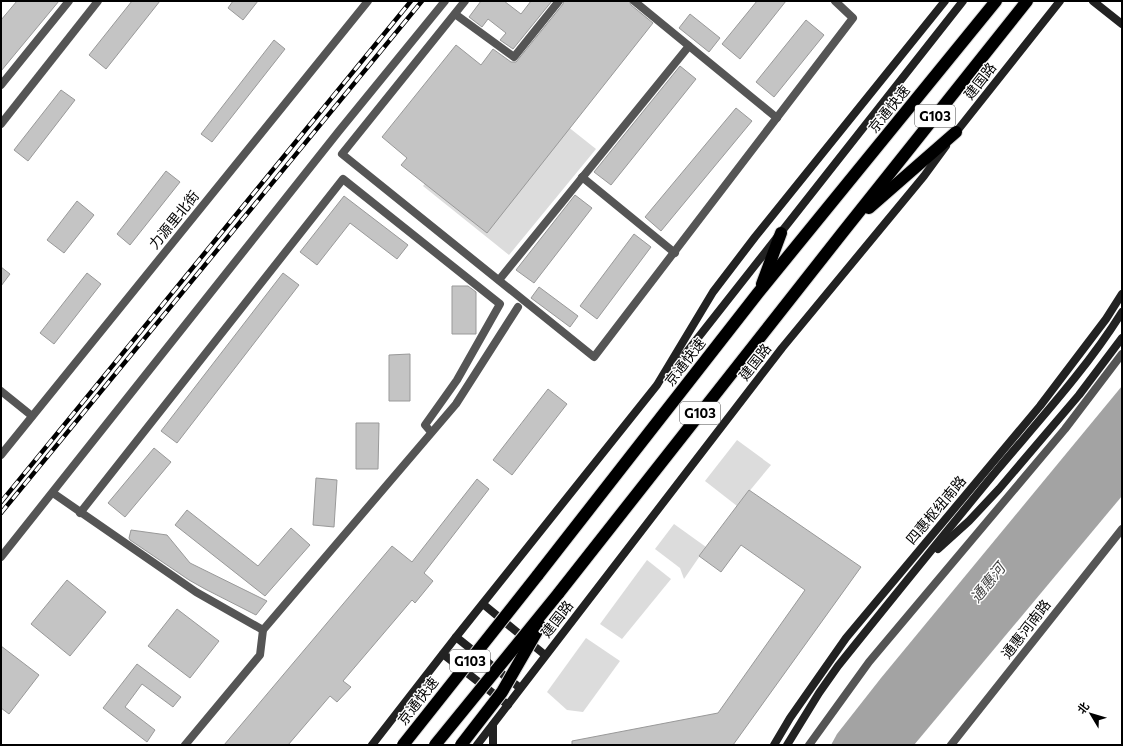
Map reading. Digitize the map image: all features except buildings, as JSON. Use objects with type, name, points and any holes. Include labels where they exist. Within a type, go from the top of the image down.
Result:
[{"type":"highway","name":"京通快速","points":[[403,745],[758,293],[996,1]]},
{"type":"highway","name":"G103","points":[[436,745],[558,594],[1027,1]]},
{"type":"highway","points":[[843,232],[956,132]]},
{"type":"highway","points":[[758,293],[780,233]]},
{"type":"highway","points":[[461,745],[502,692],[558,594]]},
{"type":"main road","points":[[657,385],[714,292],[755,237],[945,1]]},
{"type":"main road","points":[[372,745],[657,385],[675,367],[963,1]]},
{"type":"main road","name":"建国路","points":[[477,745],[782,348],[924,176],[956,132],[1060,1]]},
{"type":"main road","points":[[1092,1],[1122,24]]},
{"type":"main road","name":"四惠枢纽南路","points":[[774,745],[802,700],[846,638],[1040,406],[1102,325],[1122,294]]},
{"type":"main road","name":"四惠枢纽南路","points":[[787,745],[819,692],[838,666],[870,625],[1077,374],[1122,312]]},
{"type":"main road","points":[[922,563],[969,521],[999,489],[1079,395],[1122,338]]},
{"type":"main road","points":[[483,604],[545,655]]},
{"type":"main road","points":[[456,637],[520,688]]},
{"type":"main road","points":[[443,654],[508,705]]},
{"type":"main road","points":[[493,725],[493,745]]},
{"type":"street","points":[[1,85],[68,1]]},
{"type":"street","points":[[1,124],[98,1]]},
{"type":"street","name":"力源里北街","points":[[1,455],[368,1]]},
{"type":"street","points":[[1,557],[339,131],[445,1]]},
{"type":"street","points":[[465,1],[342,154],[594,357],[675,253],[853,18],[835,1]]},
{"type":"street","points":[[455,14],[514,57],[559,1]]},
{"type":"street","points":[[634,1],[777,118]]},
{"type":"street","points":[[499,280],[689,46]]},
{"type":"street","points":[[582,177],[675,253]]},
{"type":"street","points":[[80,512],[343,179],[500,304],[457,380],[425,425],[431,432]]},
{"type":"street","points":[[185,745],[260,655],[263,630],[456,404],[518,307]]},
{"type":"street","points":[[809,745],[869,662],[1065,429],[1122,354]]},
{"type":"street","points":[[1,391],[32,416]]},
{"type":"street","points":[[53,493],[196,592],[263,630]]},
{"type":"street","name":"通惠河南路","points":[[951,745],[1122,529]]},
{"type":"shaded area","points":[[509,80],[596,149],[509,255],[423,186]]},
{"type":"shaded area","points":[[737,440],[771,465],[737,506],[705,481]]},
{"type":"shaded area","points":[[674,524],[706,547],[684,579],[680,568],[655,549]]},
{"type":"shaded area","points":[[647,560],[671,579],[622,639],[600,624]]},
{"type":"shaded area","points":[[586,638],[620,661],[583,712],[567,710],[547,692]]},
{"type":"water","name":"通惠河","points":[[1122,386],[1122,496],[914,745],[831,745],[837,734],[881,678]]},
{"type":"railway","points":[[1,502],[411,1]]},
{"type":"railway","points":[[1,513],[422,1]]}]
